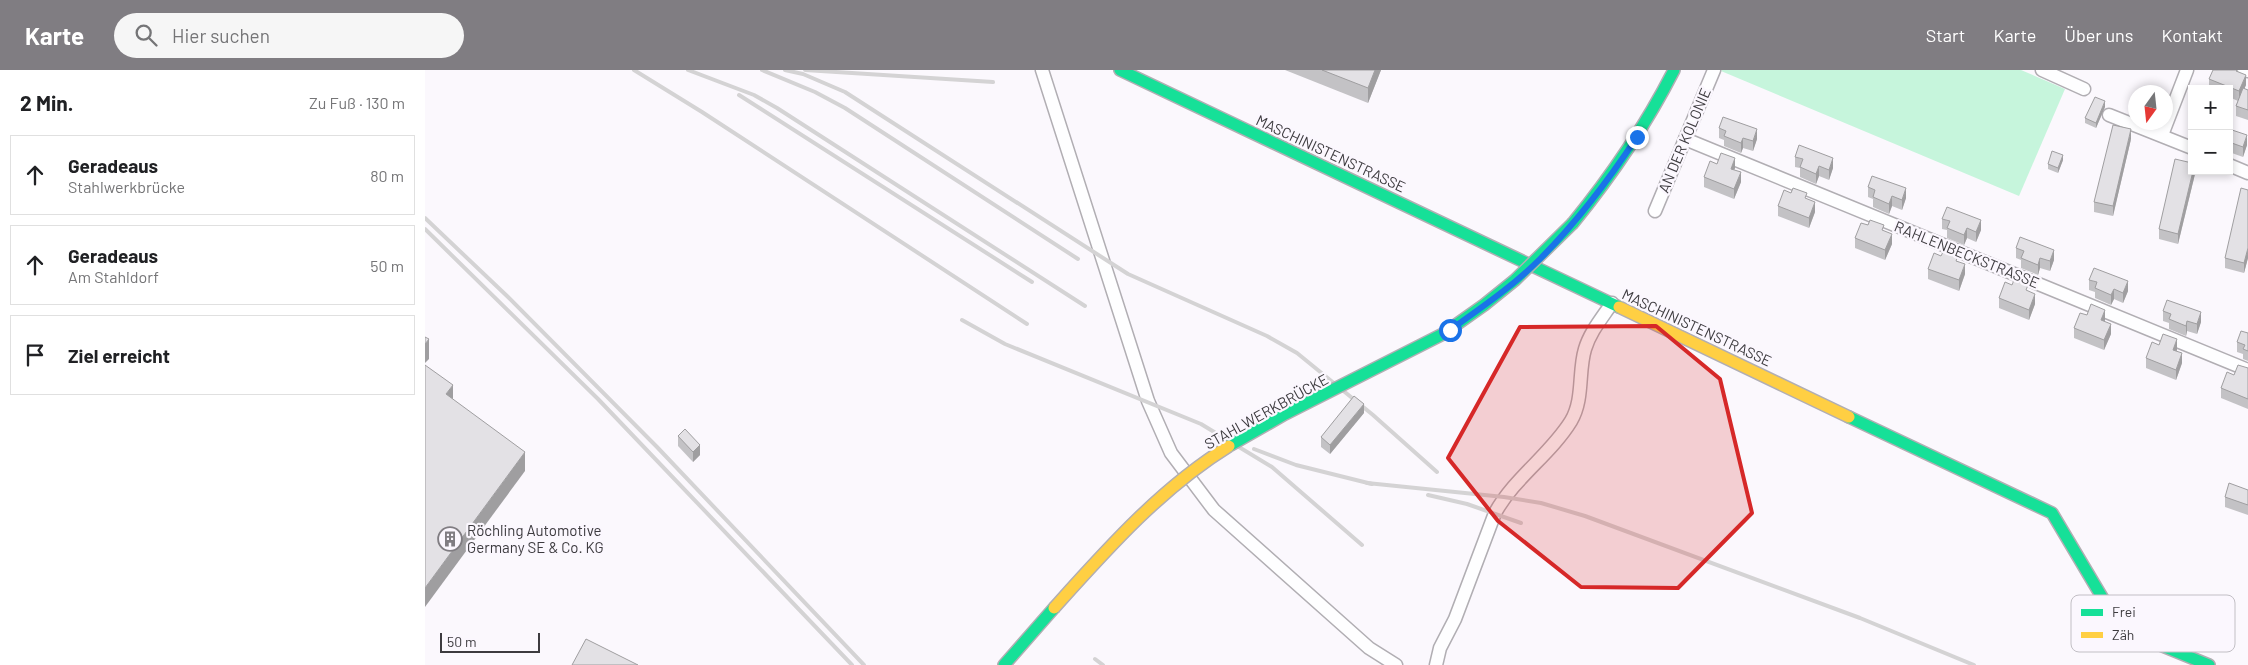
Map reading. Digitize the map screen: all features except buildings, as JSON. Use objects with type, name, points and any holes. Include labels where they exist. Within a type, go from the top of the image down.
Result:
[{"type":"street","points":[[1042,70],[1148,401],[1171,453],[1215,510],[1369,648],[1396,665]]},
{"type":"street","name":"MASCHINISTENSTRASSE","points":[[1120,70],[2052,512],[2101,595]]},
{"type":"street","name":"STAHLWERKBRÜCKE","points":[[1004,665],[1110,546],[1145,510],[1180,480],[1227,447],[1273,420],[1450,330],[1500,294],[1526,272],[1573,223],[1617,168],[1656,107],[1674,70]]},
{"type":"street","name":"AN DER KOLONIE","points":[[1655,211],[1714,70]]},
{"type":"street","points":[[2042,70],[2084,89]]},
{"type":"street","points":[[2162,135],[2187,70]]},
{"type":"street","points":[[2244,70],[2248,71]]},
{"type":"street","points":[[2109,115],[2188,146]]},
{"type":"street","name":"RAHLENBECKSTRASSE","points":[[1685,138],[2248,370]]},
{"type":"street","points":[[2233,167],[2248,173]]},
{"type":"street","points":[[1436,665],[1440,648],[1455,618],[1495,513],[1504,497],[1571,420],[1579,396],[1585,350],[1592,332],[1612,303]]},
{"type":"street","name":"MASCHINISTENSTRASSE","points":[[2177,652],[2209,665]]},
{"type":"highlighted area","points":[[1656,326],[1720,379],[1752,513],[1678,588],[1581,587],[1498,521],[1448,458],[1520,327]]},
{"type":"green space","points":[[1722,70],[2021,70],[2065,89],[2019,196]]},
{"type":"railway","points":[[634,70],[702,112],[1027,324]]},
{"type":"railway","points":[[688,70],[754,95],[777,108],[1085,306]]},
{"type":"railway","points":[[762,70],[815,92],[845,108],[1078,259]]},
{"type":"railway","points":[[785,70],[803,74],[845,92],[1128,274],[1267,336],[1297,353],[1373,415],[1437,472]]},
{"type":"railway","points":[[805,70],[993,82]]},
{"type":"railway","points":[[739,95],[1032,282]]},
{"type":"railway","points":[[425,218],[507,296],[657,447],[864,665]]},
{"type":"railway","points":[[425,229],[598,399],[852,665]]},
{"type":"railway","points":[[962,320],[1005,344],[1201,424],[1272,467],[1362,545]]},
{"type":"railway","points":[[1254,449],[1296,465],[1372,484]]},
{"type":"railway","points":[[1367,483],[1504,497],[1541,503],[1585,516],[1860,618],[1974,665]]},
{"type":"railway","points":[[1428,495],[1467,504],[1521,523]]},
{"type":"railway","points":[[1095,659],[1103,665]]},
{"type":"traffic: fast","points":[[1120,70],[1619,307]]},
{"type":"traffic: fast","points":[[1573,223],[1628,149],[1674,70]]},
{"type":"traffic: fast","points":[[1229,446],[1285,414],[1443,334],[1515,280],[1573,223]]},
{"type":"traffic: fast","points":[[1849,417],[2052,513],[2101,595]]},
{"type":"traffic: fast","points":[[1004,665],[1054,608]]},
{"type":"traffic: fast","points":[[2177,652],[2209,665]]},
{"type":"traffic: slow","points":[[1619,307],[1849,417]]},
{"type":"traffic: slow","points":[[1054,608],[1115,542],[1158,500],[1180,481],[1229,446]]},
{"type":"place","name":"Röchling Automotive Germany SE & Co. KG","points":[[450,539]]},
{"type":"route","points":[[1450,330],[1500,294],[1539,260],[1606,183],[1637,137]]}]
